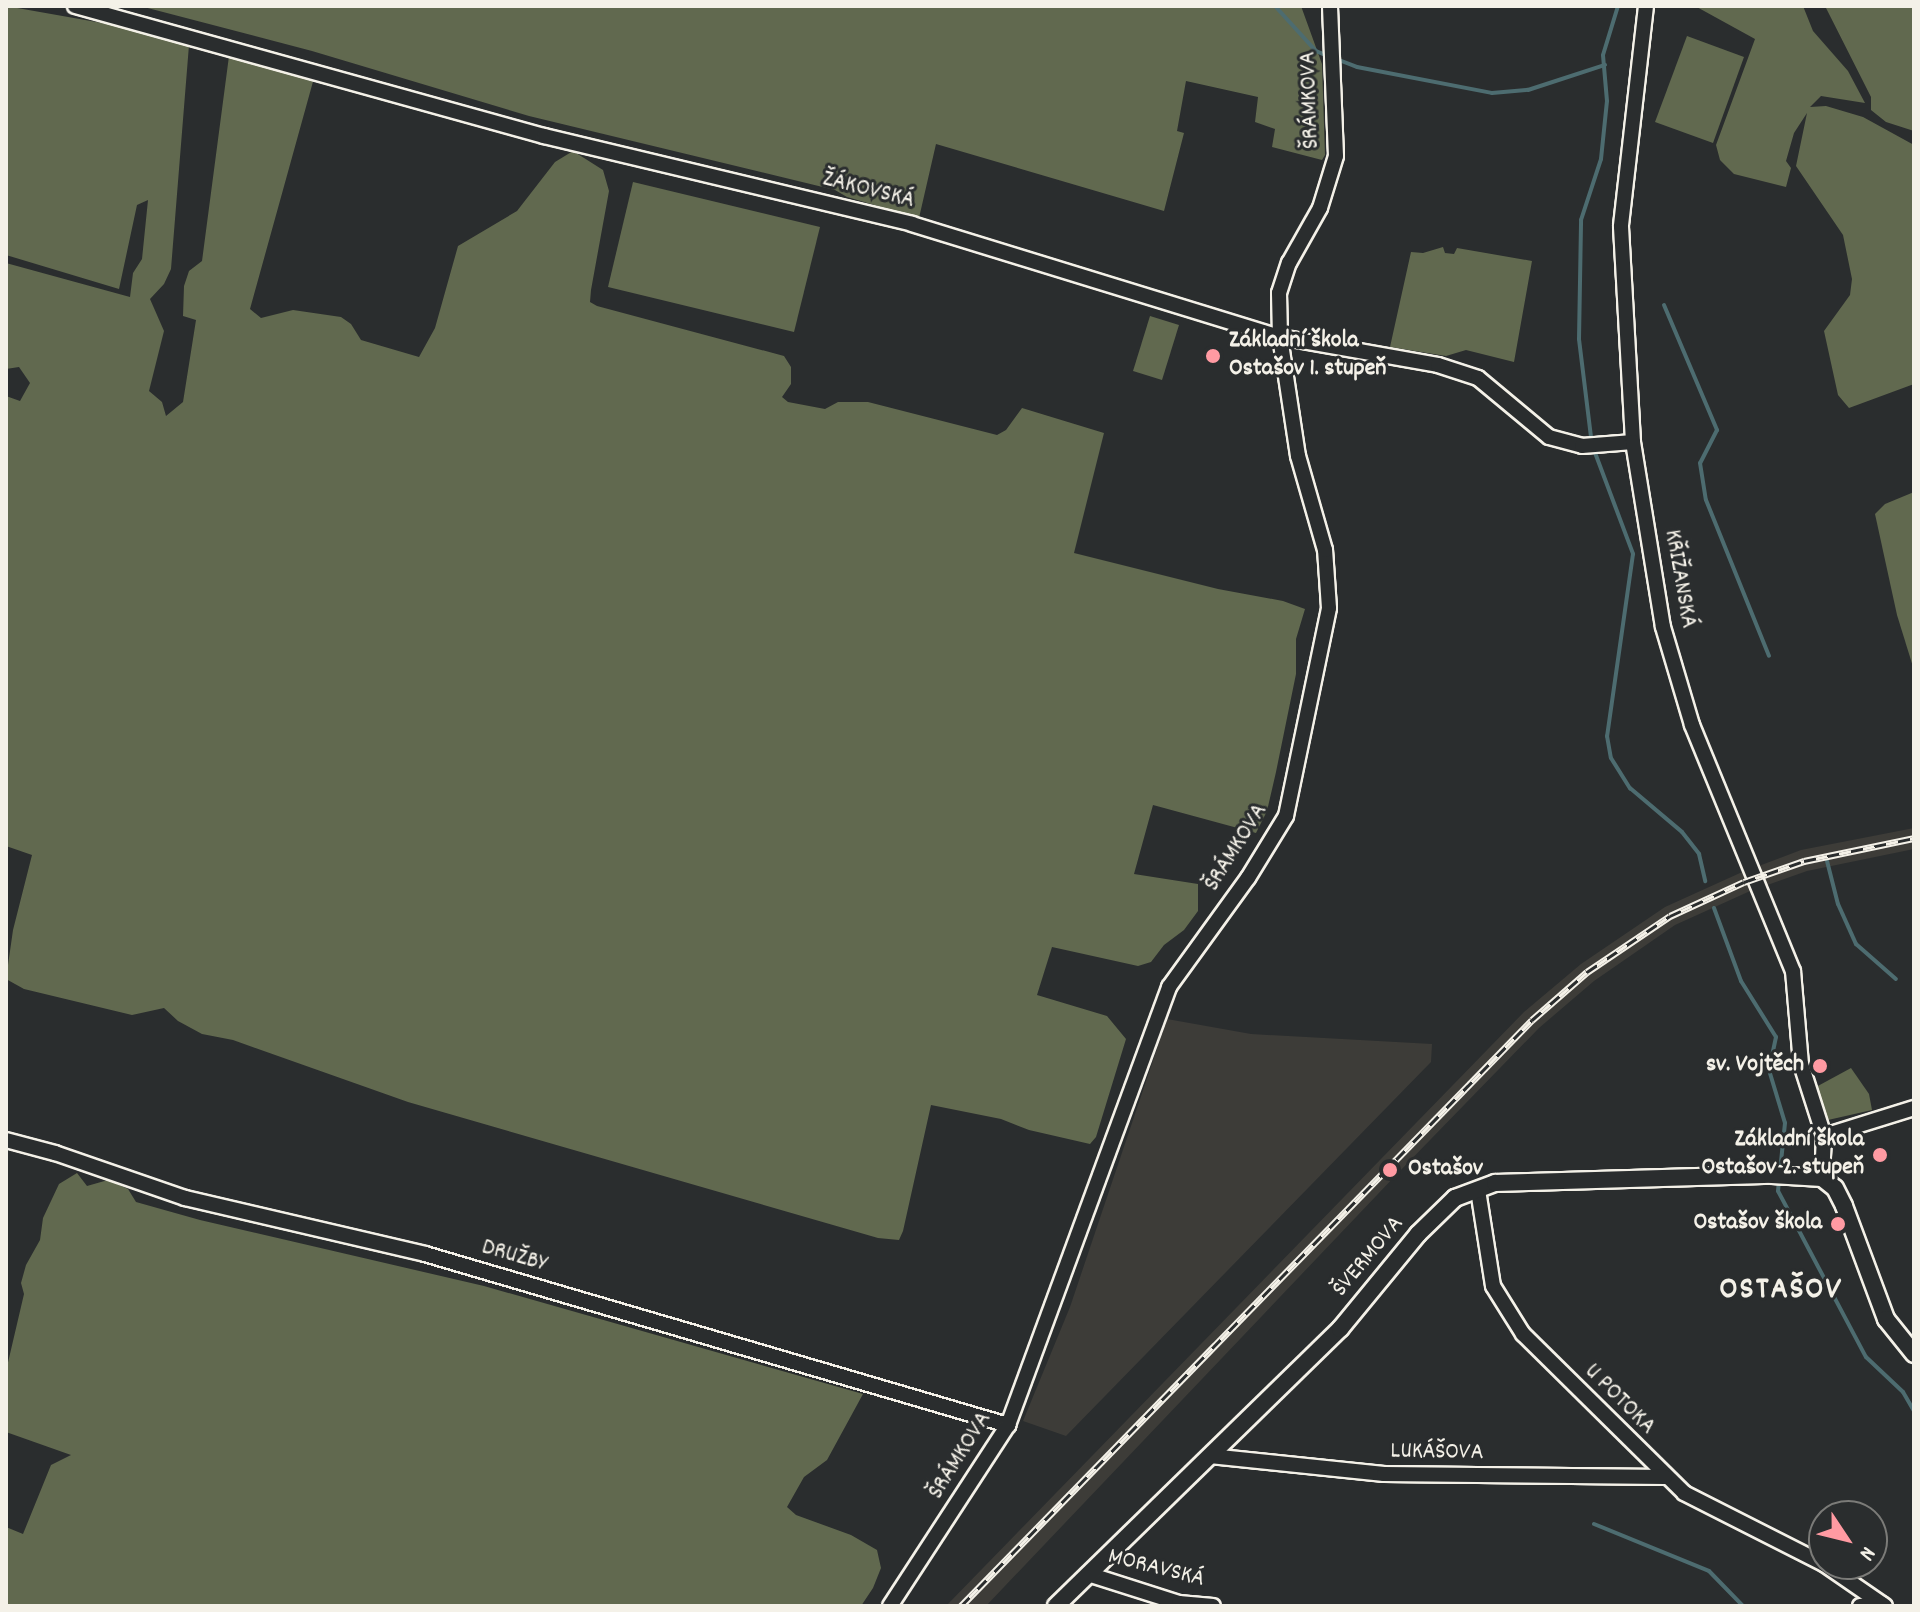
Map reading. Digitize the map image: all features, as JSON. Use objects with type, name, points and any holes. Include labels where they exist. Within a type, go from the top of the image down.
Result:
[{"type":"street","name":"ŽÁKOVSKÁ","points":[[75,6],[544,136],[912,224],[1280,337],[1438,365],[1478,378],[1549,437],[1582,446],[1633,442]]},
{"type":"street","name":"ŠRÁMKOVA","points":[[890,1606],[1008,1425],[1169,987],[1248,878],[1286,816],[1329,608],[1325,550],[1298,456],[1280,337],[1279,293],[1289,263],[1320,208],[1336,156],[1330,6]]},
{"type":"street","name":"KŘIŽANSKÁ","points":[[1646,6],[1621,227],[1633,442],[1663,627],[1705,762],[1793,971],[1801,1064],[1824,1136],[1822,1178]]},
{"type":"street","points":[[1824,1136],[1914,1108]]},
{"type":"street","name":"DRUŽBY","points":[[6,1140],[185,1198],[425,1254],[1008,1425]]},
{"type":"street","name":"ŠVERMOVA","points":[[1056,1606],[1340,1329],[1427,1225],[1455,1198],[1495,1183],[1778,1176],[1822,1178]]},
{"type":"street","points":[[1822,1178],[1835,1188],[1863,1253],[1886,1319],[1913,1351]]},
{"type":"street","name":"U POTOKA","points":[[1478,1190],[1493,1286],[1523,1334],[1684,1493],[1808,1556]]},
{"type":"street","name":"LUKÁŠOVA","points":[[1210,1456],[1384,1474],[1665,1477]]},
{"type":"street","name":"MORAVSKÁ","points":[[1088,1574],[1179,1603],[1213,1606]]},
{"type":"street","name":"U POTOKA","points":[[1847,1580],[1883,1605]]},
{"type":"street","points":[[1860,1606],[1883,1605]]},
{"type":"shaded area","points":[[1914,828],[1914,849],[1807,871],[1748,892],[1675,925],[1594,981],[1539,1028],[986,1606],[946,1606],[1524,1012],[1581,964],[1665,907],[1740,873],[1801,850]]},
{"type":"shaded area","points":[[1167,1019],[1251,1034],[1432,1044],[1431,1062],[1066,1436],[1023,1421],[1070,1307]]},
{"type":"green space","points":[[6,6],[136,29],[189,45],[171,269],[164,284],[150,299],[164,331],[149,391],[162,402],[166,416],[183,402],[196,320],[183,316],[184,286],[189,271],[202,261],[229,56],[314,78],[250,309],[261,318],[293,310],[341,317],[351,324],[361,340],[419,357],[435,328],[458,246],[517,211],[555,162],[573,151],[603,170],[609,191],[590,302],[784,356],[791,367],[791,384],[782,397],[788,402],[825,409],[838,402],[868,402],[997,435],[1006,430],[1022,408],[1104,433],[1074,553],[1218,589],[1283,601],[1305,609],[1296,639],[1296,674],[1276,772],[1267,811],[1256,833],[1153,805],[1134,874],[1198,884],[1198,911],[1184,930],[1164,945],[1151,962],[1138,966],[1052,947],[1037,995],[1107,1016],[1126,1039],[1096,1137],[1090,1144],[1029,1130],[1001,1119],[931,1105],[903,1231],[899,1240],[878,1238],[408,1102],[233,1040],[202,1034],[178,1021],[164,1008],[132,1015],[24,989],[6,979],[13,930],[32,855],[6,846],[6,396],[20,401],[30,383],[19,367],[6,369],[6,263],[130,297],[133,273],[142,259],[148,200],[137,205],[119,289],[6,255]]},
{"type":"green space","points":[[140,6],[1301,6],[1322,64],[1325,155],[1322,160],[1272,147],[1275,129],[1255,122],[1258,97],[1186,81],[1177,131],[1184,133],[1164,211],[936,144],[919,218],[847,197],[835,190],[529,116],[312,51]]},
{"type":"green space","points":[[1695,6],[1803,6],[1813,31],[1848,71],[1865,103],[1821,96],[1810,107],[1826,106],[1863,117],[1914,145],[1914,384],[1849,408],[1838,395],[1824,331],[1850,295],[1852,279],[1843,235],[1796,166],[1807,113],[1794,133],[1786,161],[1791,168],[1786,187],[1734,174],[1720,160],[1716,145],[1755,39]]},
{"type":"green space","points":[[1825,6],[1914,6],[1914,131],[1886,122],[1871,110],[1871,97]]},
{"type":"green space","points":[[1687,36],[1744,57],[1713,143],[1655,122]]},
{"type":"green space","points":[[633,182],[820,227],[794,332],[608,287]]},
{"type":"green space","points":[[1443,247],[1445,253],[1454,254],[1457,248],[1532,261],[1514,362],[1466,350],[1446,356],[1390,347],[1411,252],[1423,253]]},
{"type":"green space","points":[[1150,316],[1179,325],[1162,380],[1133,371]]},
{"type":"green space","points":[[1914,492],[1914,670],[1897,615],[1875,514],[1885,504]]},
{"type":"green space","points":[[1851,1068],[1869,1094],[1872,1110],[1828,1120],[1816,1087]]},
{"type":"green space","points":[[77,1173],[87,1186],[108,1180],[128,1189],[136,1202],[200,1220],[484,1286],[863,1394],[827,1460],[804,1477],[787,1507],[796,1515],[851,1535],[877,1550],[881,1568],[873,1588],[861,1606],[6,1606],[6,1527],[23,1534],[51,1465],[71,1455],[6,1432],[6,1371],[24,1294],[21,1283],[26,1265],[40,1240],[43,1218],[59,1184]]},
{"type":"waterway","points":[[1275,6],[1316,51],[1323,54]]},
{"type":"waterway","points":[[1591,437],[1579,339],[1581,220],[1601,159],[1607,101],[1603,55],[1618,6]]},
{"type":"waterway","points":[[1339,60],[1357,67],[1492,93],[1528,90],[1605,65]]},
{"type":"waterway","points":[[1664,305],[1717,430],[1700,463],[1706,500],[1769,656]]},
{"type":"waterway","points":[[1594,450],[1633,554],[1607,736],[1611,758],[1630,788],[1682,832],[1699,854],[1705,881]]},
{"type":"waterway","points":[[1827,861],[1838,904],[1856,944],[1896,979]]},
{"type":"waterway","points":[[1714,908],[1741,981],[1776,1037],[1769,1070],[1785,1123],[1780,1171]]},
{"type":"waterway","points":[[1779,1180],[1778,1191],[1866,1357],[1903,1392],[1914,1411]]},
{"type":"waterway","points":[[1594,1524],[1709,1571],[1743,1606]]},
{"type":"railway","points":[[961,1606],[1532,1020],[1587,972],[1670,916],[1744,882],[1804,861],[1914,838]]},
{"type":"place","name":"Základní škola Ostašov 1. stupeň","points":[[1213,356]]},
{"type":"place","name":"sv. Vojtěch","points":[[1820,1066]]},
{"type":"place","name":"Základní škola Ostašov 2. stupeň","points":[[1880,1155]]},
{"type":"place","name":"Ostašov","points":[[1390,1170]]},
{"type":"place","name":"Ostašov škola","points":[[1838,1224]]},
{"type":"district","name":"OSTAŠOV","points":[[1781,1291]]}]
